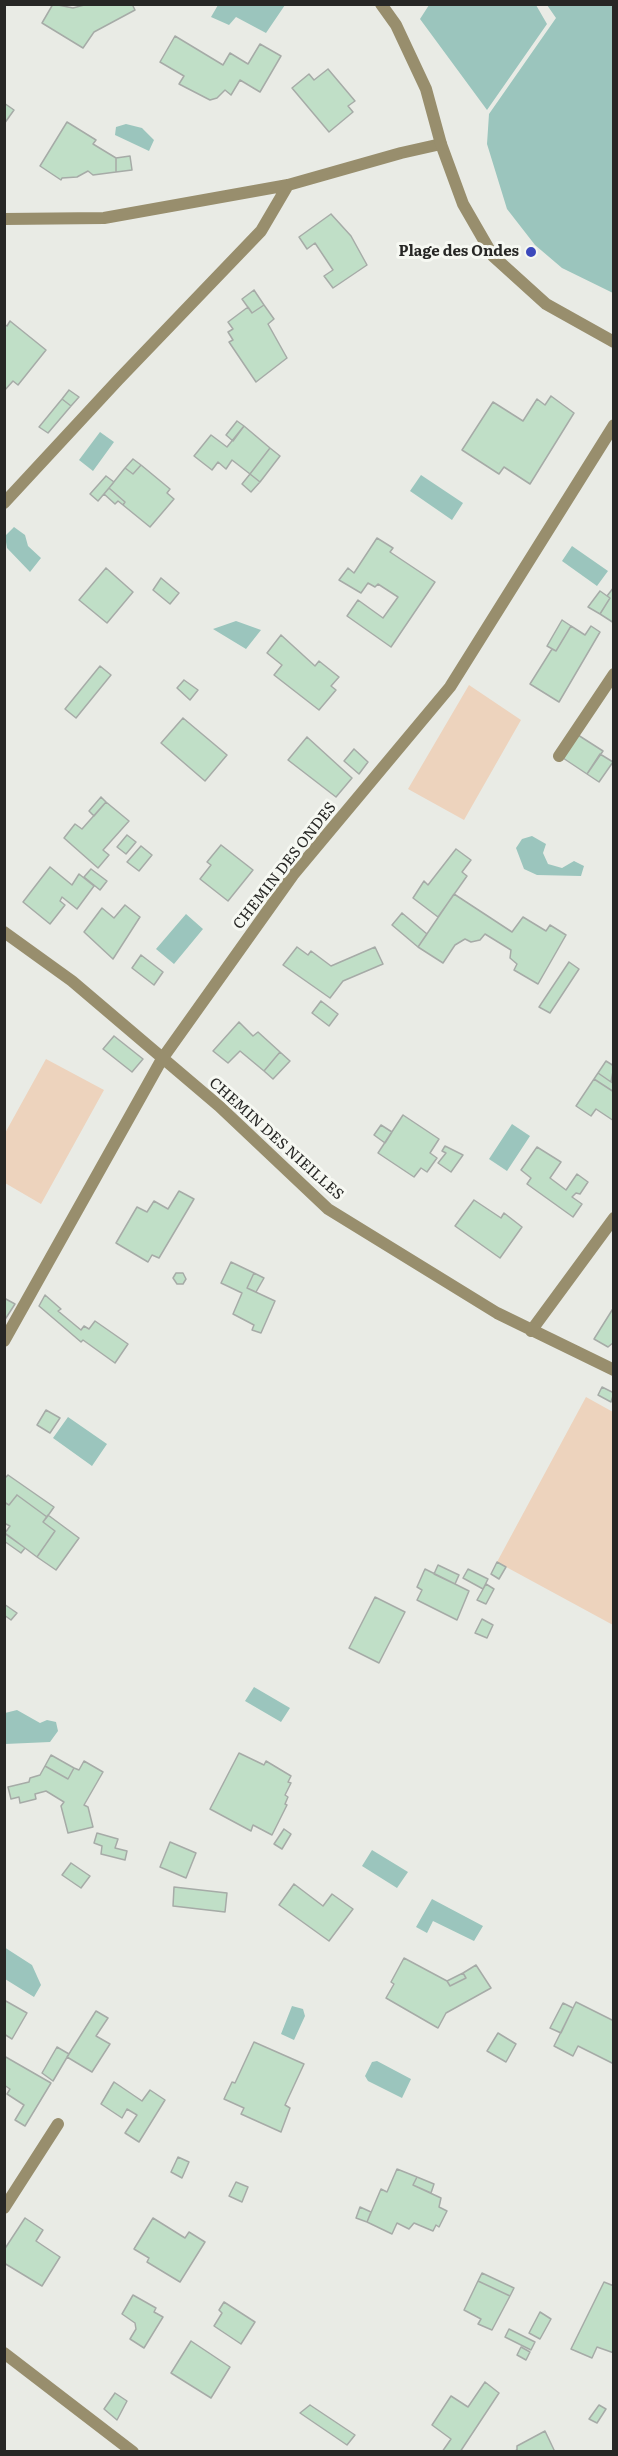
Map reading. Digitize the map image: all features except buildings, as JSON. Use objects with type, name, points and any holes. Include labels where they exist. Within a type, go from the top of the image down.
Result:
[{"type":"street","points":[[381,4],[396,25],[426,89],[441,144],[463,204],[493,256],[546,304],[614,342]]},
{"type":"street","points":[[4,219],[104,218],[288,184],[441,144]]},
{"type":"street","points":[[4,504],[118,380],[261,231],[288,184]]},
{"type":"street","name":"CHEMIN DES ONDES","points":[[4,1341],[162,1059],[293,875],[450,687],[614,425]]},
{"type":"street","points":[[559,756],[614,674]]},
{"type":"street","name":"CHEMIN DES NIEILLES","points":[[4,932],[72,981],[219,1106],[328,1209],[487,1307],[531,1331],[614,1370]]},
{"type":"street","points":[[531,1331],[614,1218]]},
{"type":"street","points":[[4,2208],[58,2124]]},
{"type":"street","points":[[4,2353],[133,2451]]},
{"type":"shaded area","points":[[469,685],[521,720],[464,820],[408,789]]},
{"type":"shaded area","points":[[46,1059],[104,1090],[41,1204],[5,1183],[4,1135]]},
{"type":"shaded area","points":[[586,1397],[613,1412],[613,1625],[497,1562]]},
{"type":"water","points":[[218,5],[285,5],[266,33],[236,17],[229,25],[211,17]]},
{"type":"water","points":[[429,5],[536,5],[547,24],[487,110],[420,19]]},
{"type":"water","points":[[547,5],[613,5],[613,293],[562,268],[535,245],[507,209],[487,144],[489,114],[556,18]]},
{"type":"water","points":[[126,124],[142,128],[154,140],[149,151],[115,135],[116,127]]},
{"type":"water","points":[[100,432],[114,442],[93,471],[79,460]]},
{"type":"water","points":[[421,475],[463,503],[452,520],[410,491]]},
{"type":"water","points":[[14,527],[25,535],[28,546],[41,558],[30,572],[7,548],[5,536]]},
{"type":"water","points":[[572,546],[608,571],[597,586],[562,561]]},
{"type":"water","points":[[236,621],[261,630],[246,649],[213,629]]},
{"type":"water","points":[[532,836],[546,844],[543,853],[548,864],[562,868],[574,861],[584,866],[581,876],[537,875],[524,869],[516,848],[522,839]]},
{"type":"water","points":[[186,914],[203,929],[174,964],[156,949]]},
{"type":"water","points":[[512,1124],[530,1136],[507,1171],[489,1159]]},
{"type":"water","points":[[68,1417],[107,1444],[92,1466],[53,1438]]},
{"type":"water","points":[[254,1687],[290,1708],[281,1722],[245,1701]]},
{"type":"water","points":[[17,1710],[40,1723],[47,1720],[56,1722],[58,1731],[50,1742],[5,1744],[5,1713]]},
{"type":"water","points":[[372,1850],[408,1872],[397,1888],[362,1866]]},
{"type":"water","points":[[432,1899],[483,1926],[474,1941],[433,1921],[427,1933],[416,1927]]},
{"type":"water","points":[[4,1947],[32,1965],[41,1985],[34,1997],[5,1979]]},
{"type":"water","points":[[292,2006],[303,2009],[305,2016],[294,2040],[281,2034]]},
{"type":"water","points":[[377,2061],[411,2079],[402,2098],[368,2081],[365,2076],[372,2062]]},
{"type":"place","name":"Plage des Ondes","points":[[531,252]]}]
